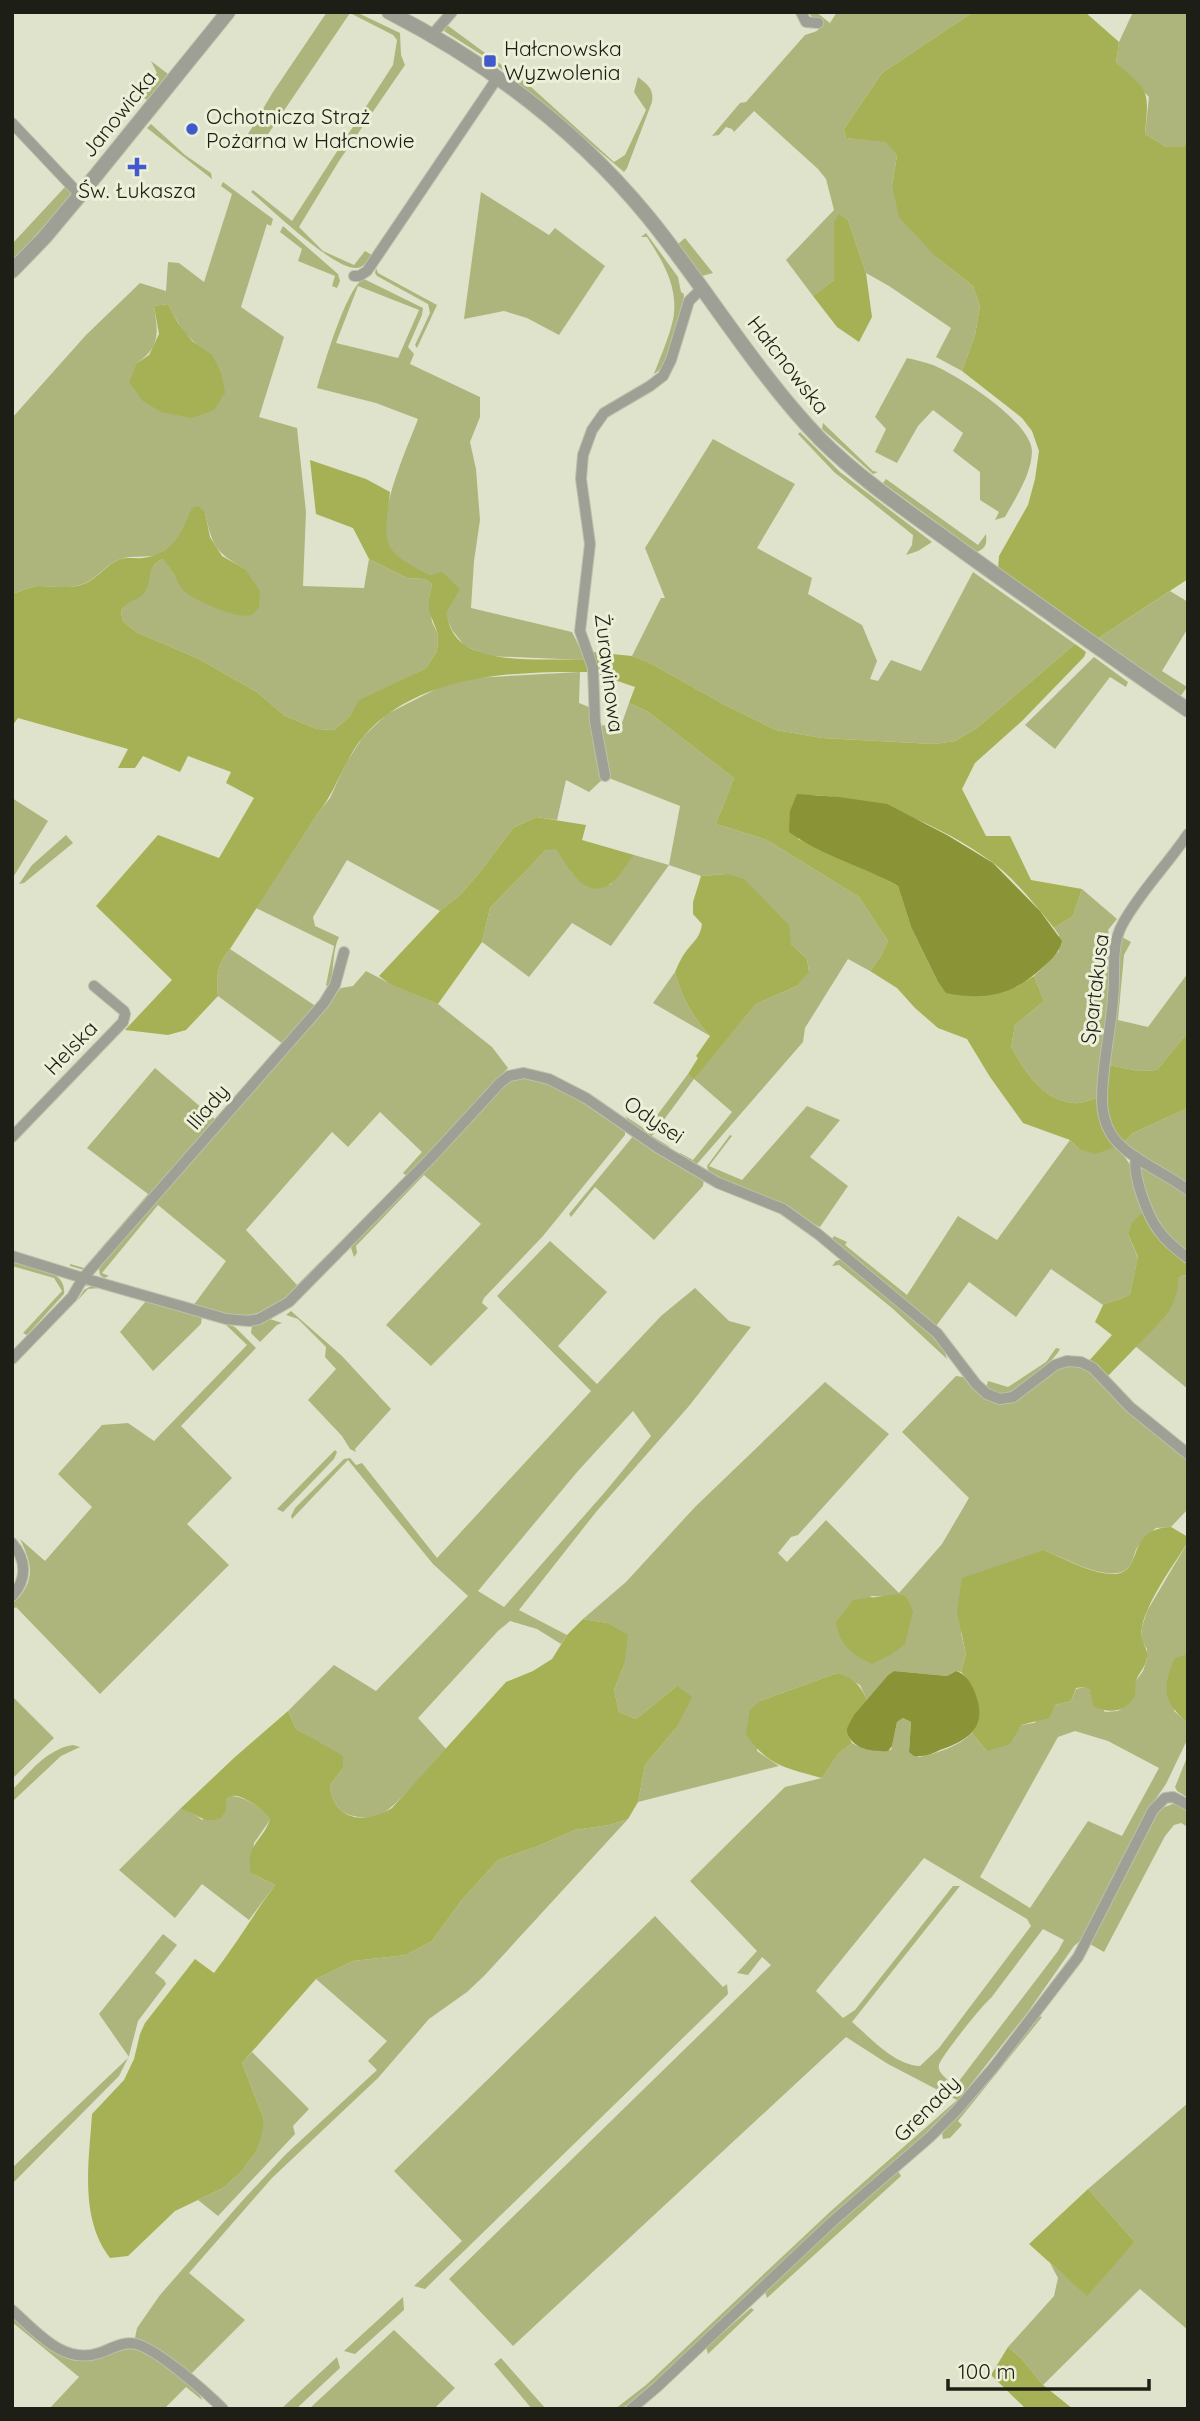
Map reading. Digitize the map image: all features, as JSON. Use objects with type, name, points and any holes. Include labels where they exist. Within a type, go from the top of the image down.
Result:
[{"type":"street","name":"Janowicka","points":[[12,271],[80,195],[228,12]]},
{"type":"street","name":"Hałcnowska","points":[[389,12],[432,35],[498,77],[577,141],[606,169],[650,220],[800,416],[833,451],[901,507],[1188,710]]},
{"type":"street","points":[[432,35],[452,12]]},
{"type":"street","points":[[801,12],[806,22],[818,23]]},
{"type":"street","points":[[354,276],[366,271],[498,77]]},
{"type":"street","points":[[12,123],[80,195]]},
{"type":"street","name":"Żurawinowa","points":[[606,776],[595,722],[593,668],[580,631],[590,544],[581,480],[583,455],[592,430],[604,413],[663,376],[671,360],[689,301],[702,288]]},
{"type":"street","name":"Spartakusa","points":[[1188,834],[1128,915],[1115,945],[1114,998],[1103,1086],[1103,1111],[1116,1142],[1188,1191]]},
{"type":"street","name":"Iliady","points":[[12,1359],[72,1297],[83,1278],[324,1003],[339,975],[344,953]]},
{"type":"street","name":"Helska","points":[[12,1138],[123,1021],[124,1011],[93,986]]},
{"type":"street","name":"Odysei","points":[[12,1256],[226,1319],[249,1321],[270,1315],[297,1294],[430,1159],[500,1083],[513,1075],[530,1073],[550,1079],[586,1098],[657,1147],[718,1183],[771,1203],[803,1222],[937,1333],[976,1384],[987,1394],[1000,1399],[1013,1397],[1055,1365],[1067,1361],[1081,1362],[1093,1368],[1130,1407],[1188,1454]]},
{"type":"street","points":[[1136,1157],[1135,1170],[1153,1221],[1171,1244],[1188,1258]]},
{"type":"street","points":[[12,1543],[20,1555],[24,1575],[19,1588],[12,1596]]},
{"type":"street","name":"Grenady","points":[[631,2409],[833,2221],[957,2111],[1078,1957],[1153,1810],[1166,1798],[1173,1797],[1188,1805]]},
{"type":"street","points":[[12,2310],[52,2345],[69,2354],[86,2357],[125,2343],[141,2346],[174,2368],[222,2409]]},
{"type":"shaded area","points":[[327,12],[356,12],[400,33],[401,55],[405,65],[339,161],[299,227],[323,251],[354,265],[365,251],[372,255],[359,268],[346,266],[318,249],[251,192],[253,190],[292,221],[393,65],[397,40],[393,35],[350,13],[258,149],[244,141],[273,92]]},
{"type":"shaded area","points":[[808,12],[816,12],[830,23],[837,12],[973,12],[882,73],[844,129],[846,138],[886,141],[897,156],[892,185],[936,257],[973,286],[980,306],[975,335],[962,371],[936,357],[951,328],[866,273],[848,220],[840,215],[834,223],[834,280],[813,296],[786,260],[834,210],[826,179],[818,169],[754,111],[734,132],[726,127],[719,135],[712,136],[805,35],[820,28],[822,22]]},
{"type":"shaded area","points":[[973,12],[1085,12],[1119,42],[1116,63],[1145,92],[1145,134],[1166,147],[1183,147],[1188,140],[1188,579],[1097,639],[998,569],[999,556],[1028,505],[1035,479],[1039,451],[1032,431],[1022,418],[962,371],[975,335],[980,306],[973,286],[936,257],[899,217],[892,185],[897,156],[886,142],[846,138],[844,129],[882,73]]},
{"type":"shaded area","points":[[1133,12],[1188,12],[1188,140],[1183,147],[1166,147],[1145,134],[1149,97],[1116,63],[1119,42]]},
{"type":"shaded area","points":[[447,25],[530,86],[614,162],[625,155],[646,110],[634,92],[638,77],[642,80],[651,90],[652,102],[624,172],[493,62],[444,31]]},
{"type":"shaded area","points":[[151,61],[168,74],[147,100],[136,91],[141,91],[157,73]]},
{"type":"shaded area","points":[[151,124],[185,155],[211,173],[212,179],[147,128]]},
{"type":"shaded area","points":[[223,182],[273,219],[271,226],[267,224],[241,307],[284,337],[259,417],[297,428],[306,512],[303,586],[364,588],[369,559],[407,578],[425,579],[432,584],[429,598],[432,622],[438,634],[437,651],[426,668],[360,700],[350,716],[334,730],[317,729],[285,716],[257,692],[199,659],[136,632],[123,621],[121,612],[126,603],[141,593],[152,569],[162,559],[169,564],[175,577],[245,569],[227,558],[216,547],[205,512],[175,543],[158,555],[121,559],[80,585],[38,586],[12,594],[12,418],[86,335],[140,283],[166,291],[168,262],[179,263],[204,282],[232,194],[221,186]],"holes":[[[168,304],[186,334],[211,358],[221,372],[137,363],[154,345],[154,306]]]},
{"type":"shaded area","points":[[65,187],[71,193],[70,197],[12,262],[12,244]]},
{"type":"shaded area","points":[[481,192],[549,235],[555,228],[605,266],[559,335],[527,318],[504,311],[464,319]]},
{"type":"shaded area","points":[[839,214],[848,220],[866,273],[872,317],[859,342],[837,327],[813,296],[834,280],[834,222]]},
{"type":"shaded area","points":[[283,226],[338,274],[340,281],[337,288],[332,286],[335,276],[298,261],[302,249],[280,232]]},
{"type":"shaded area","points":[[646,233],[678,277],[681,292],[684,294],[670,351],[660,370],[654,374],[671,327],[674,303],[671,283],[663,264],[647,237],[641,237]]},
{"type":"shaded area","points":[[685,238],[713,273],[702,276],[678,244]]},
{"type":"shaded area","points":[[376,268],[378,273],[437,305],[417,348],[415,345],[430,313],[428,304],[377,276]]},
{"type":"shaded area","points":[[364,279],[423,308],[408,347],[414,354],[410,364],[480,397],[480,417],[470,442],[476,469],[480,520],[471,608],[572,632],[586,660],[487,656],[464,645],[452,630],[431,575],[414,568],[390,549],[385,522],[388,504],[418,419],[376,403],[317,388],[336,328],[357,285]],"holes":[[[358,286],[419,310],[398,358],[336,343]]]},
{"type":"shaded area","points":[[168,304],[192,341],[212,355],[221,372],[225,393],[214,410],[192,418],[161,412],[143,401],[129,382],[137,363],[149,355],[159,334],[154,306]]},
{"type":"shaded area","points":[[907,358],[933,365],[976,389],[1008,414],[1029,440],[1032,452],[1029,469],[1005,517],[995,520],[999,512],[980,500],[980,472],[953,451],[963,433],[933,410],[918,426],[897,463],[875,452],[886,429],[875,417]]},
{"type":"shaded area","points":[[823,423],[873,471],[878,472],[873,474],[822,429]]},
{"type":"shaded area","points":[[800,432],[840,472],[932,542],[906,555],[912,545],[913,535],[834,472],[798,434]]},
{"type":"shaded area","points":[[713,439],[795,484],[757,548],[812,578],[808,594],[862,625],[877,661],[870,679],[878,681],[891,660],[921,671],[973,572],[1075,644],[977,728],[955,741],[934,744],[822,738],[776,730],[632,656],[661,598],[665,598],[645,548]]},
{"type":"shaded area","points":[[310,460],[366,479],[390,492],[387,524],[389,544],[394,552],[414,567],[431,575],[442,572],[460,589],[446,613],[451,629],[461,642],[492,656],[586,660],[588,672],[528,673],[467,681],[411,700],[386,716],[357,745],[325,804],[222,960],[217,977],[218,996],[186,1030],[168,1035],[125,1030],[172,980],[96,906],[158,835],[219,858],[254,798],[226,783],[231,772],[188,756],[180,772],[143,756],[135,768],[118,768],[128,749],[18,718],[12,726],[12,594],[38,586],[81,585],[121,559],[154,556],[175,541],[192,508],[198,506],[205,512],[210,537],[222,556],[245,569],[260,591],[259,608],[251,615],[237,615],[197,599],[184,591],[162,559],[153,567],[143,594],[121,612],[123,621],[136,632],[199,659],[257,692],[285,716],[317,729],[334,730],[350,716],[359,700],[426,668],[437,651],[438,634],[429,611],[432,584],[425,579],[407,578],[369,559],[353,528],[316,514]]},
{"type":"shaded area","points":[[886,479],[978,545],[986,534],[984,547],[977,552],[883,483]]},
{"type":"shaded area","points":[[1170,591],[1188,602],[1188,628],[1162,671],[1187,687],[1180,697],[1097,639]]},
{"type":"shaded area","points":[[1075,644],[1086,652],[1084,657],[1022,721],[975,763],[962,789],[986,836],[1010,836],[1031,880],[1082,889],[1073,916],[1054,928],[1017,884],[992,862],[948,834],[875,805],[849,799],[797,795],[798,839],[898,886],[911,927],[937,980],[1016,987],[1034,976],[1044,1001],[1015,1025],[1011,1047],[1036,1083],[1052,1096],[1076,1103],[1100,1097],[1118,1146],[1095,1154],[1079,1149],[1070,1140],[1023,1123],[967,1039],[938,1028],[897,988],[870,971],[888,941],[859,897],[767,840],[716,824],[734,778],[647,711],[629,703],[635,687],[600,675],[592,652],[632,656],[650,663],[776,730],[822,738],[934,744],[955,741],[977,728]]},
{"type":"shaded area","points":[[1094,657],[1128,682],[1126,687],[1110,677],[1055,749],[1025,725]]},
{"type":"shaded area","points":[[580,672],[579,703],[589,707],[603,779],[589,792],[566,780],[557,820],[536,817],[513,828],[460,895],[440,911],[347,860],[313,917],[315,926],[339,937],[330,988],[326,985],[334,946],[256,908],[330,798],[346,763],[363,737],[387,714],[440,687],[473,678]]},
{"type":"shaded area","points":[[629,703],[647,711],[734,778],[716,824],[767,840],[859,897],[888,941],[870,971],[848,959],[805,1028],[803,1042],[697,1164],[678,1157],[680,1153],[693,1160],[732,1112],[694,1079],[652,1136],[670,1147],[667,1149],[630,1123],[625,1116],[646,1130],[688,1074],[694,1078],[756,1004],[797,986],[809,971],[807,959],[727,874],[701,876],[669,865],[680,806],[609,778],[599,726],[622,723]]},
{"type":"shaded area","points":[[797,794],[887,804],[947,835],[993,863],[1040,911],[1062,941],[1057,952],[1032,976],[1010,990],[986,996],[946,993],[911,927],[898,886],[815,848],[789,832],[790,811]]},
{"type":"shaded area","points":[[12,798],[48,821],[12,879]]},
{"type":"shaded area","points":[[536,817],[586,825],[582,840],[634,855],[609,885],[592,888],[577,879],[556,849],[546,850],[490,908],[482,942],[438,1004],[390,984],[379,976],[440,911],[460,895],[513,828]]},
{"type":"shaded area","points":[[66,835],[73,843],[24,883],[19,884],[32,865]]},
{"type":"shaded area","points":[[556,848],[573,874],[610,885],[634,855],[669,865],[611,946],[572,923],[529,977],[482,942],[490,908],[546,850]]},
{"type":"shaded area","points":[[727,874],[744,879],[789,925],[791,944],[807,959],[809,972],[797,986],[756,1004],[694,1079],[688,1074],[710,1036],[688,1006],[675,972],[701,928],[702,924],[693,914],[693,902],[701,876]]},
{"type":"shaded area","points":[[1082,889],[1117,919],[1108,930],[1113,967],[1112,989],[1100,1097],[1073,1103],[1062,1101],[1043,1090],[1011,1047],[1015,1025],[1044,1001],[1034,976],[1059,951],[1059,935],[1054,928],[1073,916]]},
{"type":"shaded area","points":[[1122,937],[1131,942],[1124,955],[1118,1020],[1148,1027],[1188,973],[1188,1032],[1157,1070],[1139,1071],[1108,1065]]},
{"type":"shaded area","points":[[230,949],[317,1007],[283,1044],[218,996],[218,971]]},
{"type":"shaded area","points":[[366,971],[438,1004],[492,1047],[508,1068],[408,1177],[403,1173],[422,1152],[380,1112],[348,1147],[332,1132],[246,1230],[297,1285],[328,1254],[330,1257],[296,1291],[271,1308],[242,1316],[225,1315],[193,1306],[226,1261],[158,1205],[102,1273],[109,1276],[104,1278],[100,1275],[99,1269],[102,1265],[184,1167],[341,988],[353,986]]},
{"type":"shaded area","points":[[675,972],[688,1006],[710,1036],[653,1003]]},
{"type":"shaded area","points":[[1188,1032],[1188,1108],[1133,1133],[1122,1144],[1115,1136],[1108,1117],[1108,1065],[1139,1071],[1157,1070]]},
{"type":"shaded area","points":[[155,1068],[216,1120],[84,1270],[70,1266],[84,1268],[148,1194],[87,1148]]},
{"type":"shaded area","points":[[526,1077],[562,1088],[625,1131],[625,1135],[543,1236],[484,1298],[482,1303],[488,1308],[431,1366],[386,1325],[481,1224],[424,1175],[356,1246],[357,1253],[354,1257],[351,1248],[500,1088],[512,1080]]},
{"type":"shaded area","points":[[807,1106],[840,1120],[810,1157],[848,1186],[820,1227],[715,1177],[707,1166],[730,1135],[732,1136],[709,1166],[742,1180]]},
{"type":"shaded area","points":[[1188,1108],[1188,1187],[1122,1144],[1133,1133]]},
{"type":"shaded area","points":[[634,1135],[704,1179],[703,1186],[654,1240],[595,1187],[571,1217],[569,1214]]},
{"type":"shaded area","points":[[1070,1140],[1079,1149],[1118,1146],[1130,1165],[1145,1210],[1128,1234],[1138,1258],[1130,1294],[1124,1298],[1103,1305],[1051,1269],[1016,1317],[969,1282],[936,1326],[831,1240],[834,1236],[847,1242],[845,1245],[907,1295],[958,1216],[997,1240]]},
{"type":"shaded area","points":[[1141,1166],[1188,1194],[1188,1254],[1159,1226],[1139,1173]]},
{"type":"shaded area","points":[[1145,1210],[1188,1261],[1188,1276],[1183,1275],[1178,1279],[1177,1293],[1167,1315],[1106,1378],[1088,1362],[1112,1335],[1095,1322],[1103,1305],[1130,1294],[1138,1257],[1128,1234],[1132,1223]]},
{"type":"shaded area","points":[[550,1241],[607,1292],[558,1346],[597,1384],[661,1316],[695,1288],[729,1321],[751,1327],[689,1406],[596,1512],[519,1610],[567,1635],[561,1644],[537,1629],[510,1621],[418,1718],[446,1749],[387,1811],[371,1818],[348,1815],[336,1805],[330,1785],[343,1768],[311,1738],[296,1729],[288,1711],[334,1665],[376,1691],[468,1596],[433,1564],[348,1460],[292,1519],[291,1516],[295,1508],[344,1459],[350,1458],[356,1465],[362,1463],[437,1558],[591,1391],[497,1296]],"holes":[[[633,1411],[651,1436],[504,1607],[478,1591],[578,1471]]]},
{"type":"shaded area","points":[[843,1259],[935,1337],[943,1347],[947,1359],[892,1308],[839,1265],[832,1266]]},
{"type":"shaded area","points":[[12,1261],[46,1270],[60,1279],[63,1286],[64,1294],[27,1335],[23,1333],[62,1291],[54,1278],[12,1266]]},
{"type":"shaded area","points":[[1183,1275],[1188,1276],[1188,1389],[1135,1346],[1167,1315],[1178,1279]]},
{"type":"shaded area","points":[[91,1286],[100,1286],[202,1316],[201,1324],[153,1371],[120,1332],[146,1301],[100,1288],[88,1289],[77,1301],[84,1290]]},
{"type":"shaded area","points":[[291,1311],[342,1356],[391,1409],[355,1449],[356,1452],[350,1449],[342,1436],[308,1400],[336,1369],[325,1357],[326,1347],[298,1319],[286,1315]]},
{"type":"shaded area","points":[[270,1319],[282,1323],[260,1342],[251,1333],[252,1325]]},
{"type":"shaded area","points":[[224,1323],[235,1327],[256,1348],[181,1426],[232,1478],[187,1524],[229,1565],[100,1694],[16,1607],[12,1610],[30,1575],[29,1561],[20,1539],[45,1561],[92,1507],[58,1474],[102,1425],[128,1423],[154,1441],[247,1345]]},
{"type":"shaded area","points":[[1056,1348],[1060,1349],[1051,1360],[1013,1392],[1001,1394],[986,1388],[988,1381],[1008,1387],[1046,1362]]},
{"type":"shaded area","points":[[1070,1365],[1086,1368],[1188,1457],[1188,1509],[1171,1527],[1156,1528],[1139,1545],[1130,1566],[1120,1572],[1099,1572],[1044,1550],[961,1633],[966,1654],[961,1672],[956,1671],[947,1676],[894,1671],[867,1700],[860,1685],[837,1673],[760,1701],[757,1751],[779,1766],[638,1802],[645,1765],[676,1728],[677,1686],[636,1719],[619,1712],[614,1690],[624,1665],[607,1623],[583,1619],[626,1582],[695,1507],[825,1382],[889,1434],[798,1535],[791,1537],[778,1553],[787,1562],[826,1520],[899,1593],[942,1544],[969,1498],[902,1432],[956,1376],[963,1377],[1000,1403],[1016,1399],[1046,1375]],"holes":[[[870,1596],[907,1597],[912,1611],[908,1625]]]},
{"type":"shaded area","points":[[335,1450],[337,1452],[334,1459],[283,1512],[277,1509]]},
{"type":"shaded area","points":[[1171,1527],[1188,1537],[1188,1542],[1161,1584],[1146,1615],[1141,1635],[1147,1657],[1130,1703],[1121,1709],[1104,1710],[1093,1706],[1090,1690],[1084,1687],[1076,1688],[1071,1701],[1055,1705],[1049,1718],[1021,1725],[1010,1744],[987,1751],[972,1733],[978,1717],[977,1701],[971,1685],[961,1672],[966,1654],[957,1612],[962,1578],[1044,1550],[1095,1571],[1112,1574],[1122,1572],[1129,1567],[1146,1535]]},
{"type":"shaded area","points":[[1188,1542],[1188,1654],[1174,1711],[1188,1723],[1188,1738],[1166,1784],[1144,1816],[1086,1936],[1074,1946],[1028,2012],[957,2102],[915,2144],[829,2217],[666,2372],[622,2409],[615,2409],[646,2385],[832,2210],[957,2100],[888,2064],[846,2037],[513,2346],[449,2279],[771,1965],[762,1957],[748,1975],[737,1973],[757,1951],[690,1881],[785,1787],[822,1778],[838,1754],[852,1743],[891,1750],[897,1722],[903,1718],[911,1722],[909,1752],[919,1757],[948,1748],[972,1733],[987,1751],[1021,1725],[1034,1723],[1055,1705],[1071,1701],[1076,1689],[1084,1687],[1090,1690],[1105,1712],[1118,1711],[1129,1704],[1135,1682],[1147,1659],[1147,1649],[1141,1640],[1147,1611]],"holes":[[[1075,1731],[1108,1741],[1159,1768],[1122,1836],[1088,1821],[1030,1908],[980,1877],[1058,1737]],[[924,1858],[1027,1919],[1031,1926],[939,2048],[920,2066],[892,2056],[852,2022],[960,1886],[953,1886],[855,2010],[843,2018],[816,1991]],[[1043,1929],[1064,1940],[959,2081],[951,2083],[941,2072],[939,2065],[962,2031],[991,1998]]]},
{"type":"shaded area","points":[[899,1594],[907,1597],[913,1611],[905,1644],[872,1664],[848,1648],[840,1637],[836,1622],[853,1600]]},
{"type":"shaded area","points":[[583,1619],[607,1623],[628,1635],[624,1665],[614,1690],[619,1712],[636,1719],[677,1686],[692,1697],[676,1728],[645,1765],[638,1802],[628,1819],[575,1830],[498,1860],[461,1901],[432,1941],[406,1955],[353,1961],[316,1979],[242,2063],[264,2120],[255,2153],[241,2172],[223,2188],[175,2211],[128,2256],[110,2258],[100,2242],[90,2207],[88,2170],[92,2114],[124,2080],[134,2059],[145,2023],[195,1959],[214,1973],[275,1885],[251,1873],[252,1850],[270,1820],[260,1809],[246,1799],[235,1796],[226,1800],[226,1810],[221,1818],[214,1820],[204,1819],[180,1809],[288,1711],[296,1729],[343,1756],[343,1768],[330,1785],[337,1806],[344,1813],[361,1818],[382,1813],[392,1808],[506,1682],[533,1671],[552,1659],[567,1635]]},
{"type":"shaded area","points":[[1188,1654],[1188,1723],[1169,1701],[1167,1686],[1175,1658]]},
{"type":"shaded area","points":[[894,1671],[947,1676],[956,1671],[962,1674],[971,1684],[978,1702],[978,1722],[974,1729],[960,1741],[934,1753],[914,1756],[909,1752],[911,1722],[903,1718],[897,1722],[892,1746],[888,1751],[858,1746],[850,1738],[847,1728],[854,1715]]},
{"type":"shaded area","points":[[837,1673],[855,1682],[867,1700],[847,1728],[852,1743],[838,1754],[822,1778],[779,1764],[754,1745],[746,1734],[750,1710],[760,1701]]},
{"type":"shaded area","points":[[12,1696],[54,1738],[12,1779]]},
{"type":"shaded area","points":[[73,1745],[80,1747],[61,1756],[12,1802],[12,1790],[32,1769],[55,1751]]},
{"type":"shaded area","points":[[1188,1755],[1188,1798],[1175,1787]]},
{"type":"shaded area","points":[[231,1796],[253,1804],[270,1820],[254,1843],[251,1873],[275,1885],[249,1920],[202,1884],[175,1918],[119,1870],[180,1809],[189,1810],[202,1820]]},
{"type":"shaded area","points":[[1175,1803],[1188,1810],[1188,1827],[1181,1823],[1174,1825],[1165,1836],[1104,1952],[1090,1944],[1156,1815],[1162,1808]]},
{"type":"shaded area","points":[[628,1819],[484,1976],[467,1992],[429,2019],[378,2078],[272,2178],[189,2273],[245,2320],[189,2376],[158,2351],[135,2338],[137,2328],[160,2295],[243,2200],[286,2154],[377,2070],[368,2061],[387,2041],[316,1979],[353,1961],[406,1955],[432,1941],[461,1901],[498,1860],[575,1830]]},
{"type":"shaded area","points":[[655,1916],[723,1987],[727,1984],[728,1994],[425,2289],[414,2286],[462,2241],[394,2171]]},
{"type":"shaded area","points":[[163,1934],[177,1945],[155,1973],[166,1984],[138,2021],[129,2057],[99,2014]]},
{"type":"shaded area","points":[[1039,2016],[1042,2017],[958,2121],[962,2125],[950,2138],[943,2139],[945,2130]]},
{"type":"shaded area","points":[[252,2052],[309,2109],[293,2126],[295,2134],[218,2216],[198,2200],[223,2188],[241,2172],[255,2153],[264,2120],[242,2063]]},
{"type":"shaded area","points":[[128,2058],[119,2076],[12,2184],[12,2168]]},
{"type":"shaded area","points":[[1188,2103],[1188,2330],[1140,2289],[1043,2385],[1021,2358],[1008,2347],[1054,2296],[1058,2278],[1050,2263],[1087,2295],[1135,2242],[1088,2189]]},
{"type":"shaded area","points":[[898,2171],[901,2176],[767,2298],[765,2292],[830,2230]]},
{"type":"shaded area","points":[[1088,2189],[1135,2242],[1087,2296],[1029,2244]]},
{"type":"shaded area","points":[[403,2297],[404,2310],[355,2354],[344,2351]]},
{"type":"shaded area","points":[[751,2308],[754,2310],[708,2354],[706,2347]]},
{"type":"shaded area","points":[[12,2317],[46,2346],[69,2359],[87,2361],[129,2349],[143,2352],[191,2386],[202,2400],[186,2387],[164,2409],[49,2409],[79,2377],[12,2322]]},
{"type":"shaded area","points":[[394,2330],[455,2388],[434,2409],[309,2409]]},
{"type":"shaded area","points":[[1008,2347],[1021,2358],[1043,2385],[1073,2409],[1026,2409],[991,2375]]},
{"type":"shaded area","points":[[337,2357],[340,2368],[296,2409],[281,2409]]},
{"type":"shaded area","points":[[501,2358],[546,2409],[532,2409],[494,2364]]},
{"type":"place","name":"Hałcnowska Wyzwolenia","points":[[490,61]]},
{"type":"place","name":"Ochotnicza Straż Pożarna w Hałcnowie","points":[[192,129]]},
{"type":"place","name":"Św. Łukasza","points":[[137,167]]}]
